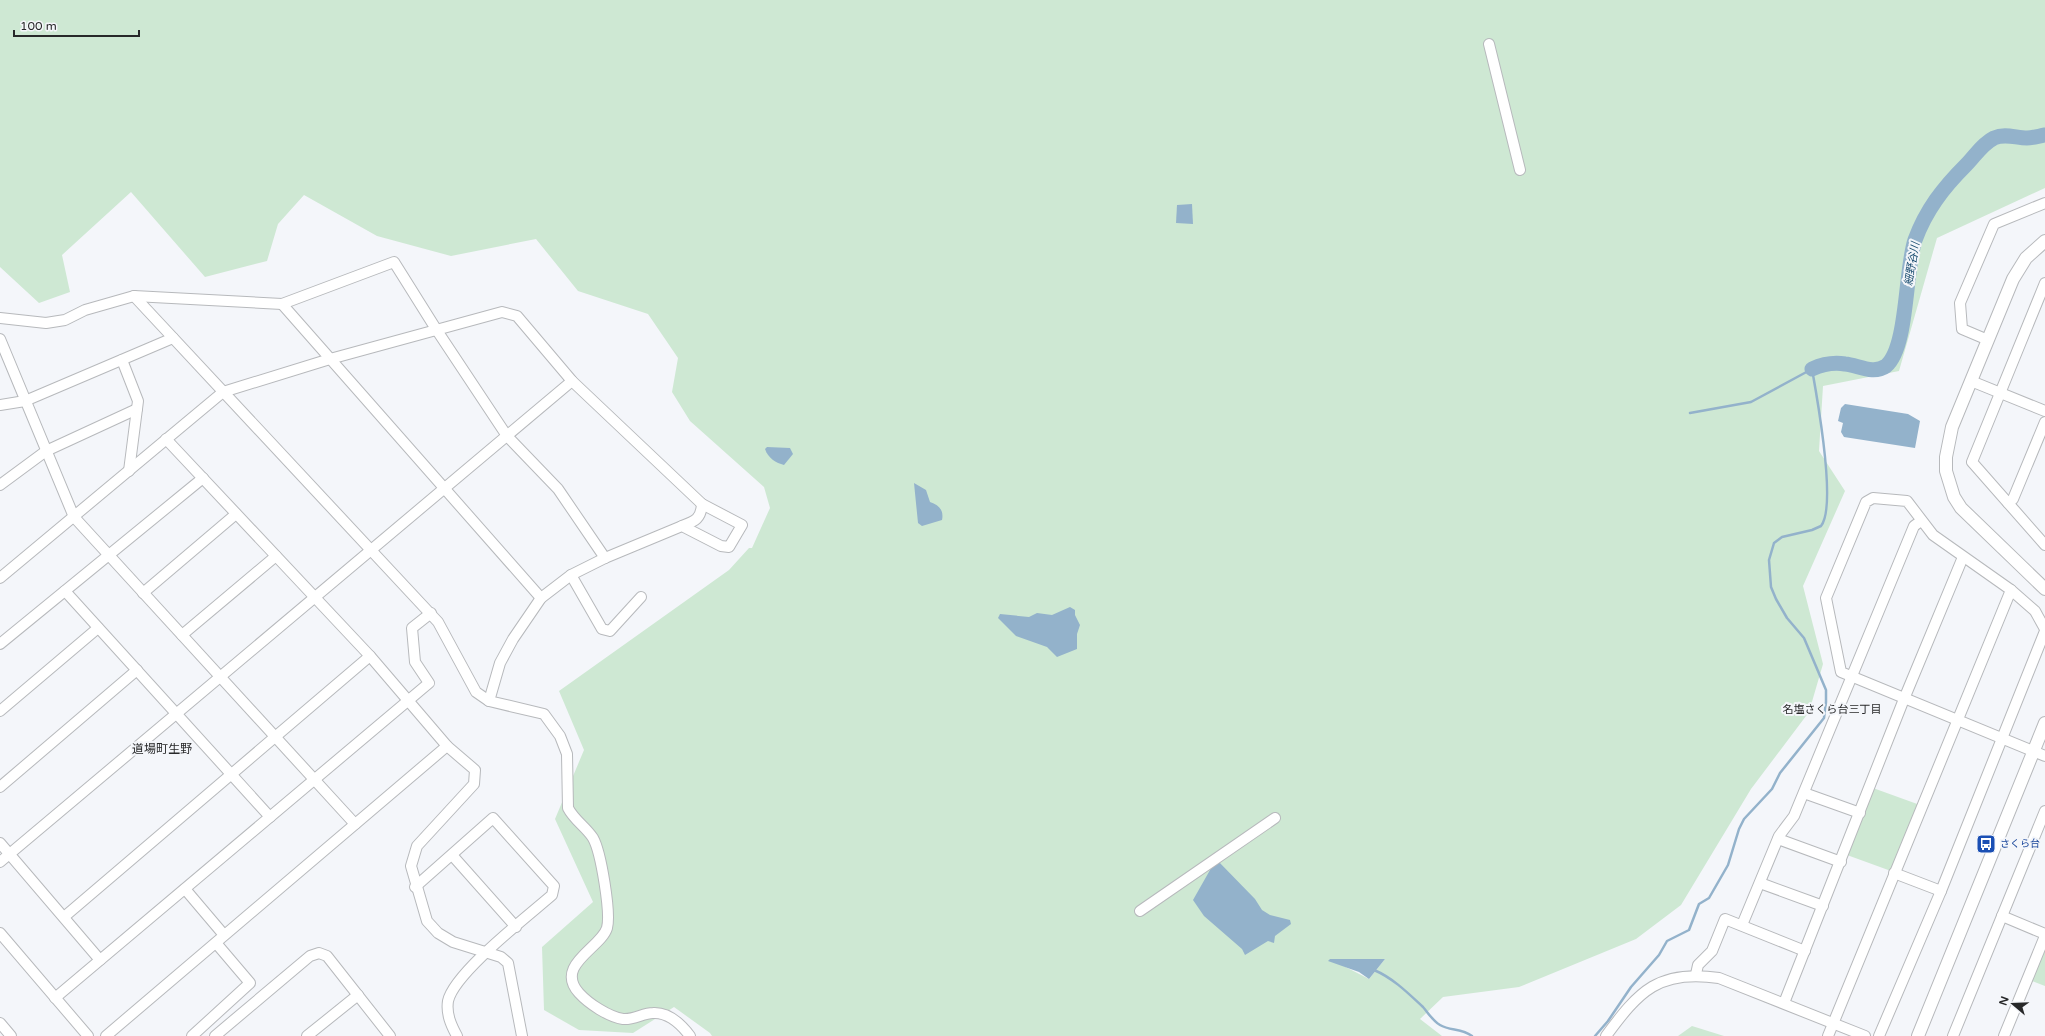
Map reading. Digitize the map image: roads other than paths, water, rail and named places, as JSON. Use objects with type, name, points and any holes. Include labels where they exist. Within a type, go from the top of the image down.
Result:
[{"type":"street","points":[[1489,44],[1520,170]]},
{"type":"street","points":[[1988,340],[1962,329],[1960,302],[1994,224],[2045,203]]},
{"type":"street","points":[[2045,241],[2034,250],[2019,267],[1971,381],[1948,442],[1946,457],[1949,484],[1954,497],[1965,513],[2045,589]]},
{"type":"street","points":[[0,318],[46,323],[65,320],[85,310],[134,296],[282,304],[394,262],[436,329],[507,436],[558,489],[605,558]]},
{"type":"street","points":[[2045,284],[1972,462],[2045,545]]},
{"type":"street","points":[[134,296],[438,622],[476,692],[489,701],[544,714],[560,736],[567,754],[568,808],[572,816],[585,827],[594,840],[606,889],[607,929],[601,938],[577,962],[573,973],[573,985],[579,993],[596,1006],[615,1017],[625,1019],[654,1013],[671,1017],[681,1024],[690,1036]]},
{"type":"street","points":[[282,304],[541,598]]},
{"type":"street","points":[[0,578],[223,392],[330,359],[502,312],[517,316],[572,381],[702,504],[742,525],[729,547],[721,546],[682,526]]},
{"type":"street","points":[[0,405],[25,401],[173,338]]},
{"type":"street","points":[[0,339],[74,517],[355,824]]},
{"type":"street","points":[[122,360],[138,401],[129,471]]},
{"type":"street","points":[[0,862],[572,381]]},
{"type":"street","points":[[1971,381],[2045,411]]},
{"type":"street","points":[[0,485],[46,451],[137,409]]},
{"type":"street","points":[[2008,503],[2013,499],[2045,422]]},
{"type":"street","points":[[166,439],[370,656],[447,746],[475,770],[474,784],[417,846],[411,866],[427,921],[438,933],[453,942],[501,957],[508,963],[522,1036]]},
{"type":"street","points":[[0,644],[203,478]]},
{"type":"street","points":[[1879,1036],[1941,891],[2002,739],[2045,630],[2035,611],[2011,590],[1933,535],[1920,521],[1907,501],[1873,498],[1866,502],[1826,598],[1841,672],[1850,677],[2002,739],[2033,752],[2045,756]]},
{"type":"street","points":[[489,701],[500,663],[513,639],[541,598],[571,575],[605,558],[694,522],[699,517],[702,504]]},
{"type":"street","points":[[143,592],[236,514]]},
{"type":"street","points":[[1742,925],[1778,839],[1794,816],[1850,677],[1914,526],[1920,521]]},
{"type":"street","points":[[182,635],[276,556]]},
{"type":"street","points":[[1784,1003],[1841,862],[1904,699],[1963,557]]},
{"type":"street","points":[[571,575],[602,629],[610,631],[640,597]]},
{"type":"street","points":[[1828,1036],[2011,590]]},
{"type":"street","points":[[65,591],[270,817]]},
{"type":"street","points":[[55,998],[429,683],[415,662],[412,628],[430,613]]},
{"type":"street","points":[[0,711],[98,628]]},
{"type":"street","points":[[64,917],[370,656]]},
{"type":"street","points":[[0,787],[137,670]]},
{"type":"street","points":[[1918,1036],[2045,723]]},
{"type":"street","points":[[106,1036],[447,746]]},
{"type":"street","points":[[1804,793],[1860,813]]},
{"type":"street","points":[[1953,1036],[2045,811]]},
{"type":"street","points":[[416,887],[494,818],[554,886],[552,895],[487,953],[453,988],[448,1002],[448,1012],[450,1024],[457,1036]]},
{"type":"street","points":[[1140,911],[1275,818]]},
{"type":"street","points":[[1778,839],[1841,862]]},
{"type":"street","points":[[0,843],[100,960]]},
{"type":"street","points":[[452,855],[516,927]]},
{"type":"street","points":[[1894,872],[1941,891]]},
{"type":"street","points":[[1760,883],[1823,906]]},
{"type":"street","points":[[185,889],[224,935]]},
{"type":"street","points":[[2002,916],[2045,935],[2004,1036]]},
{"type":"street","points":[[1696,974],[1698,965],[1712,951],[1725,918],[1805,951]]},
{"type":"street","points":[[0,933],[88,1036]]},
{"type":"street","points":[[192,1036],[250,983],[216,943]]},
{"type":"street","points":[[215,1036],[310,956],[319,953],[327,956],[390,1036]]},
{"type":"street","points":[[1606,1036],[1626,1008],[1645,990],[1680,976],[1696,974],[1719,978],[1865,1036]]},
{"type":"street","points":[[307,1036],[358,995]]},
{"type":"street","points":[[0,1023],[11,1036]]},
{"type":"water","points":[[1192,204],[1193,224],[1176,223],[1177,205]]},
{"type":"water","points":[[1845,404],[1908,414],[1920,421],[1915,448],[1844,437],[1841,432],[1843,423],[1838,421],[1841,408]]},
{"type":"water","points":[[767,447],[790,448],[793,454],[784,465],[778,463],[770,457],[765,449]]},
{"type":"water","points":[[914,483],[926,490],[930,502],[940,508],[942,520],[922,526],[918,523]]},
{"type":"water","points":[[1070,607],[1075,610],[1075,615],[1080,625],[1077,634],[1077,649],[1057,657],[1047,647],[1016,636],[998,618],[1000,614],[1029,617],[1037,613],[1052,615]]},
{"type":"water","points":[[1218,861],[1255,899],[1262,910],[1270,915],[1290,920],[1291,924],[1275,936],[1274,943],[1268,941],[1245,955],[1242,949],[1204,916],[1193,900],[1214,863]]},
{"type":"water","points":[[1330,959],[1385,959],[1369,979],[1359,972],[1328,961]]},
{"type":"waterway","name":"細野谷川","points":[[1812,369],[1832,363],[1841,363],[1871,370],[1881,369],[1886,366],[1893,357],[1902,326],[1909,269],[1915,240],[1924,219],[1936,200],[1982,147],[1994,138],[2002,136],[2027,138],[2045,135]]},
{"type":"waterway","points":[[1595,1036],[1608,1021],[1631,987],[1659,955],[1667,941],[1689,930],[1699,904],[1709,898],[1728,865],[1739,829],[1744,819],[1772,789],[1780,773],[1824,718],[1826,690],[1804,638],[1787,618],[1776,599],[1771,587],[1769,560],[1774,543],[1782,537],[1812,530],[1821,526],[1825,515],[1827,475],[1812,369],[1751,402],[1690,413]]},
{"type":"waterway","points":[[1374,970],[1388,977],[1400,986],[1438,1023],[1444,1027],[1468,1033],[1472,1036]]},
{"type":"place","name":"さくら台","points":[[1986,844]]},
{"type":"district","name":"名塩さくら台三丁目","points":[[1832,709]]},
{"type":"district","name":"道場町生野","points":[[162,749]]}]
